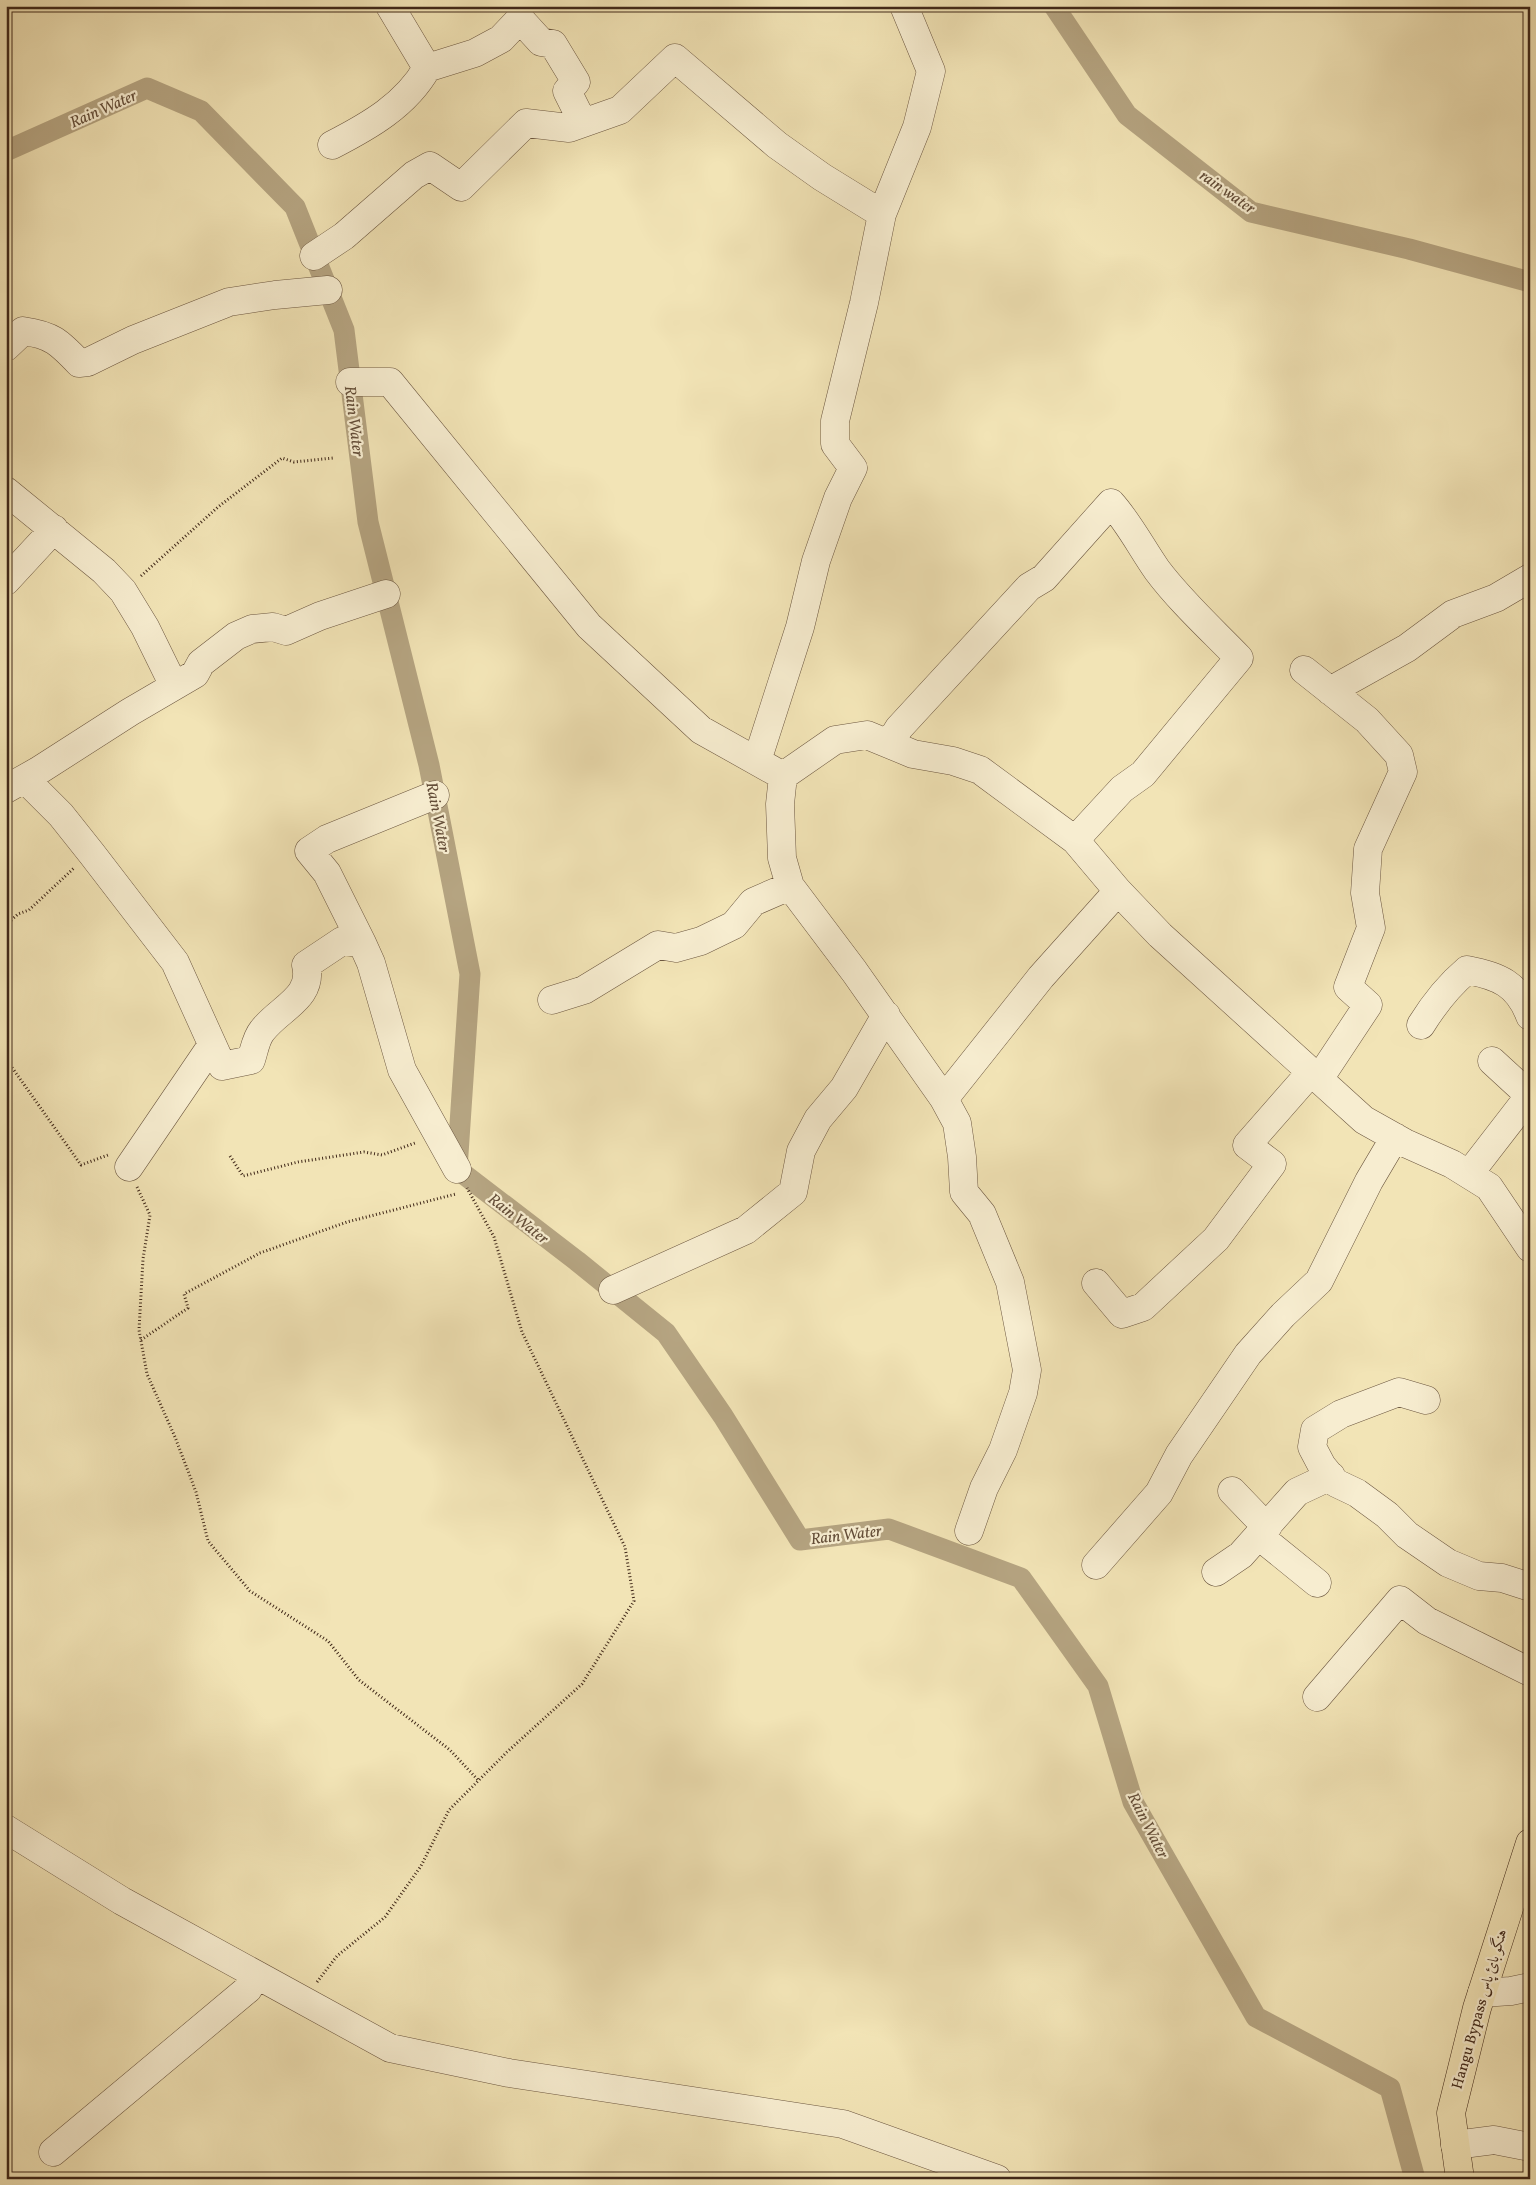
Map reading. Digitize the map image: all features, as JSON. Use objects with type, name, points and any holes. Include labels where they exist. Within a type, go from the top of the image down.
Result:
[{"type":"main road","name":"Hangu Bypass ہنگو بائ پاس","points":[[1460,2179],[1451,2113],[1482,1993],[1530,1843]]},
{"type":"street","points":[[390,6],[427,68]]},
{"type":"street","points":[[757,761],[800,627],[816,561],[838,498],[853,468],[835,444],[835,421],[864,302],[882,214],[917,127],[932,71],[904,6]]},
{"type":"street","points":[[332,145],[382,116],[417,86],[427,68],[475,53],[501,39],[520,19],[541,42],[553,44],[576,82],[567,91],[583,123]]},
{"type":"street","points":[[314,256],[344,236],[414,175],[430,166],[461,187],[526,123],[569,128],[620,110],[675,58],[777,145],[822,177],[882,214]]},
{"type":"street","points":[[6,347],[23,330],[45,334],[58,342],[78,363],[88,362],[133,340],[229,302],[328,290]]},
{"type":"street","points":[[350,382],[390,382],[589,626],[701,730],[783,776]]},
{"type":"street","points":[[6,491],[104,571],[123,591],[145,627],[174,686]]},
{"type":"street","points":[[889,744],[898,728],[1029,587],[1044,578],[1111,503],[1126,520],[1156,569],[1187,607],[1238,658],[1143,774],[1122,789],[1075,840]]},
{"type":"street","points":[[6,581],[54,529]]},
{"type":"street","points":[[1330,691],[1407,648],[1453,614],[1496,598],[1530,578]]},
{"type":"street","points":[[362,943],[342,941],[306,965],[308,973],[301,996],[276,1015],[261,1032],[250,1060],[222,1066],[175,962],[60,815],[16,784],[130,712],[195,674],[201,663],[236,636],[252,630],[273,627],[286,631],[320,616],[386,594]]},
{"type":"street","points":[[1096,1283],[1122,1314],[1143,1307],[1216,1239],[1272,1164],[1247,1145],[1315,1075],[1368,1005],[1348,987],[1371,928],[1365,893],[1368,849],[1403,772],[1399,755],[1367,720],[1304,670]]},
{"type":"street","points":[[969,1531],[984,1488],[1003,1450],[1023,1393],[1028,1370],[1010,1282],[982,1214],[964,1192],[962,1157],[957,1123],[944,1099],[886,1015],[790,886],[782,858],[780,804],[783,776],[836,740],[868,735],[913,754],[953,761],[980,770],[1075,840],[1118,892],[1160,935],[1364,1120],[1452,1164],[1489,1187],[1530,1248]]},
{"type":"street","points":[[435,795],[327,839],[309,851],[327,873],[362,943],[371,963],[402,1070],[463,1180]]},
{"type":"street","points":[[552,1000],[584,990],[658,945],[676,948],[701,941],[734,925],[753,902],[790,886]]},
{"type":"street","points":[[944,1099],[1041,977],[1118,892]]},
{"type":"street","points":[[1421,1025],[1452,983],[1467,970],[1489,974],[1509,984],[1524,1002],[1530,1016]]},
{"type":"street","points":[[613,1290],[746,1230],[793,1192],[801,1151],[818,1119],[844,1088],[886,1015]]},
{"type":"street","points":[[129,1167],[212,1045]]},
{"type":"street","points":[[1469,1174],[1530,1095],[1492,1061]]},
{"type":"street","points":[[1096,1565],[1159,1493],[1179,1455],[1248,1354],[1283,1315],[1319,1281],[1369,1181],[1395,1137]]},
{"type":"street","points":[[1426,1400],[1399,1392],[1341,1414],[1315,1430],[1312,1447],[1322,1466],[1336,1483],[1364,1498],[1387,1515],[1407,1534],[1448,1563],[1479,1576],[1502,1578],[1530,1587]]},
{"type":"street","points":[[1216,1572],[1241,1555],[1297,1492],[1330,1476]]},
{"type":"street","points":[[1232,1491],[1256,1516],[1264,1531],[1317,1583]]},
{"type":"street","points":[[1317,1697],[1400,1600],[1427,1621],[1530,1672]]},
{"type":"street","points":[[6,1829],[122,1901],[390,2048],[510,2073],[843,2124],[997,2179]]},
{"type":"street","points":[[53,2152],[248,1989],[254,1974]]},
{"type":"street","points":[[1482,1993],[1530,1987]]},
{"type":"street","points":[[1455,2145],[1494,2140],[1530,2147]]},
{"type":"path","points":[[123,591],[218,507],[282,458],[294,462],[333,458]]},
{"type":"path","points":[[6,924],[18,914],[29,910],[65,875],[92,854]]},
{"type":"path","points":[[6,1058],[50,1124],[81,1165],[113,1152],[122,1151],[150,1215],[143,1259],[139,1330],[147,1374],[175,1437],[192,1483],[208,1541],[250,1591],[328,1641],[359,1680],[450,1750],[479,1781]]},
{"type":"path","points":[[230,1156],[244,1176],[298,1162],[364,1152],[382,1155],[414,1144],[431,1122]]},
{"type":"path","points":[[141,1340],[188,1308],[184,1294],[260,1253],[463,1180],[494,1237],[522,1332],[625,1547],[634,1602],[582,1684],[449,1810],[421,1866],[386,1917],[337,1956],[303,2000]]},
{"type":"waterway","name":"rain water","points":[[1054,6],[1127,115],[1251,212],[1409,249],[1530,282]]},
{"type":"waterway","name":"Rain Water","points":[[6,151],[147,88],[201,111],[295,207],[344,330],[368,522],[429,765],[470,974],[457,1169],[577,1261],[666,1333],[723,1416],[800,1540],[889,1529],[1021,1578],[1098,1686],[1133,1802],[1256,2017],[1390,2088],[1415,2179]]}]
